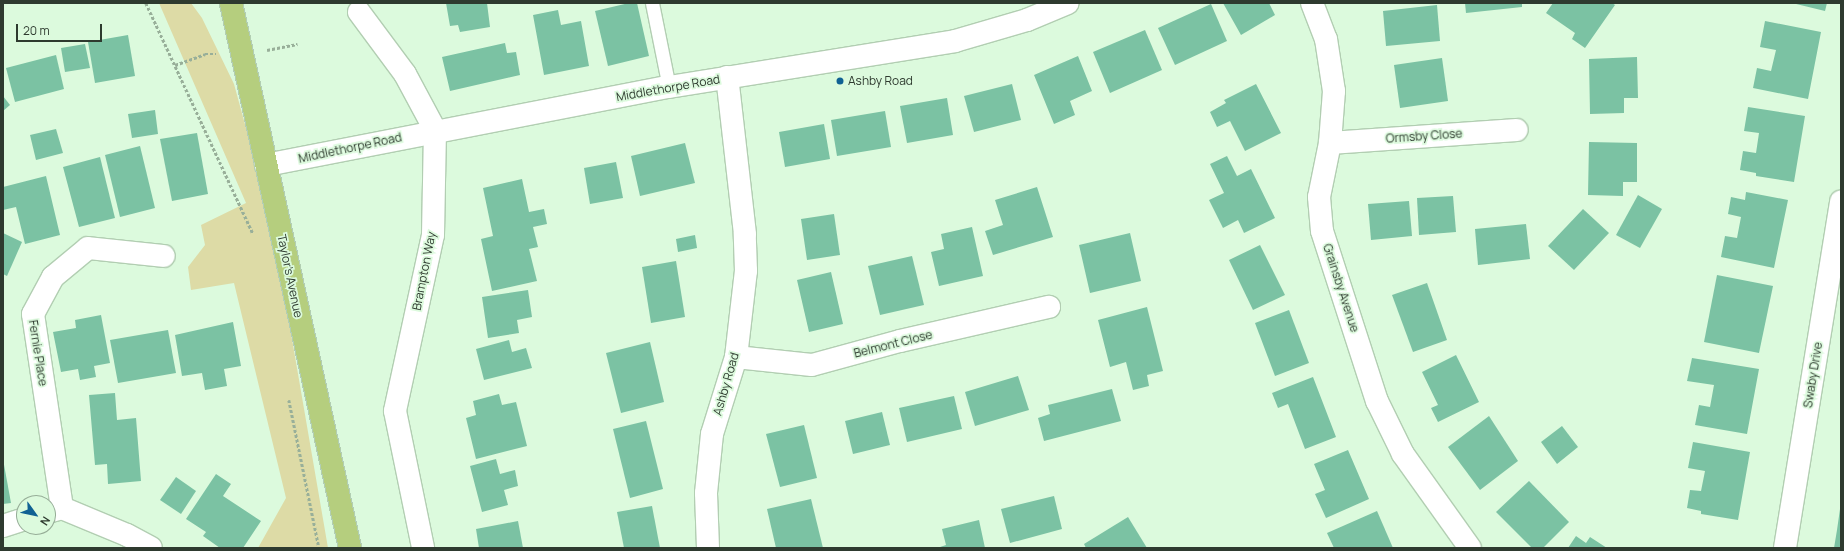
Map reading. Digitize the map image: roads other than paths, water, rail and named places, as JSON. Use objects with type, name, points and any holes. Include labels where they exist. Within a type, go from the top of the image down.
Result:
[{"type":"main road","name":"Taylor's Avenue","points":[[231,3],[350,548]]},
{"type":"street","name":"Middlethorpe Road","points":[[266,165],[435,130],[669,87],[955,41],[1023,11],[1068,3]]},
{"type":"street","name":"Grainsby Avenue","points":[[1312,3],[1326,39],[1334,91],[1330,143],[1319,196],[1322,231],[1377,401],[1402,454],[1470,548]]},
{"type":"street","name":"Brampton Way","points":[[359,12],[405,74],[435,130],[433,235],[395,411],[423,548]]},
{"type":"street","name":"Ashby Road","points":[[708,548],[706,493],[712,434],[736,357],[746,271],[745,234],[727,77]]},
{"type":"street","name":"Ormsby Close","points":[[1330,143],[1517,130]]},
{"type":"street","name":"Swaby Drive","points":[[1785,548],[1841,202]]},
{"type":"street","name":"Fernie Place","points":[[53,495],[32,314],[53,277],[88,248],[164,256]]},
{"type":"street","name":"Belmont Close","points":[[736,357],[812,365],[900,341],[1049,307]]},
{"type":"street","points":[[56,510],[127,535],[152,548]]},
{"type":"street","points":[[3,526],[16,522]]},
{"type":"lane","points":[[652,3],[669,87]]},
{"type":"place","name":"Ashby Road","points":[[840,81]]}]
